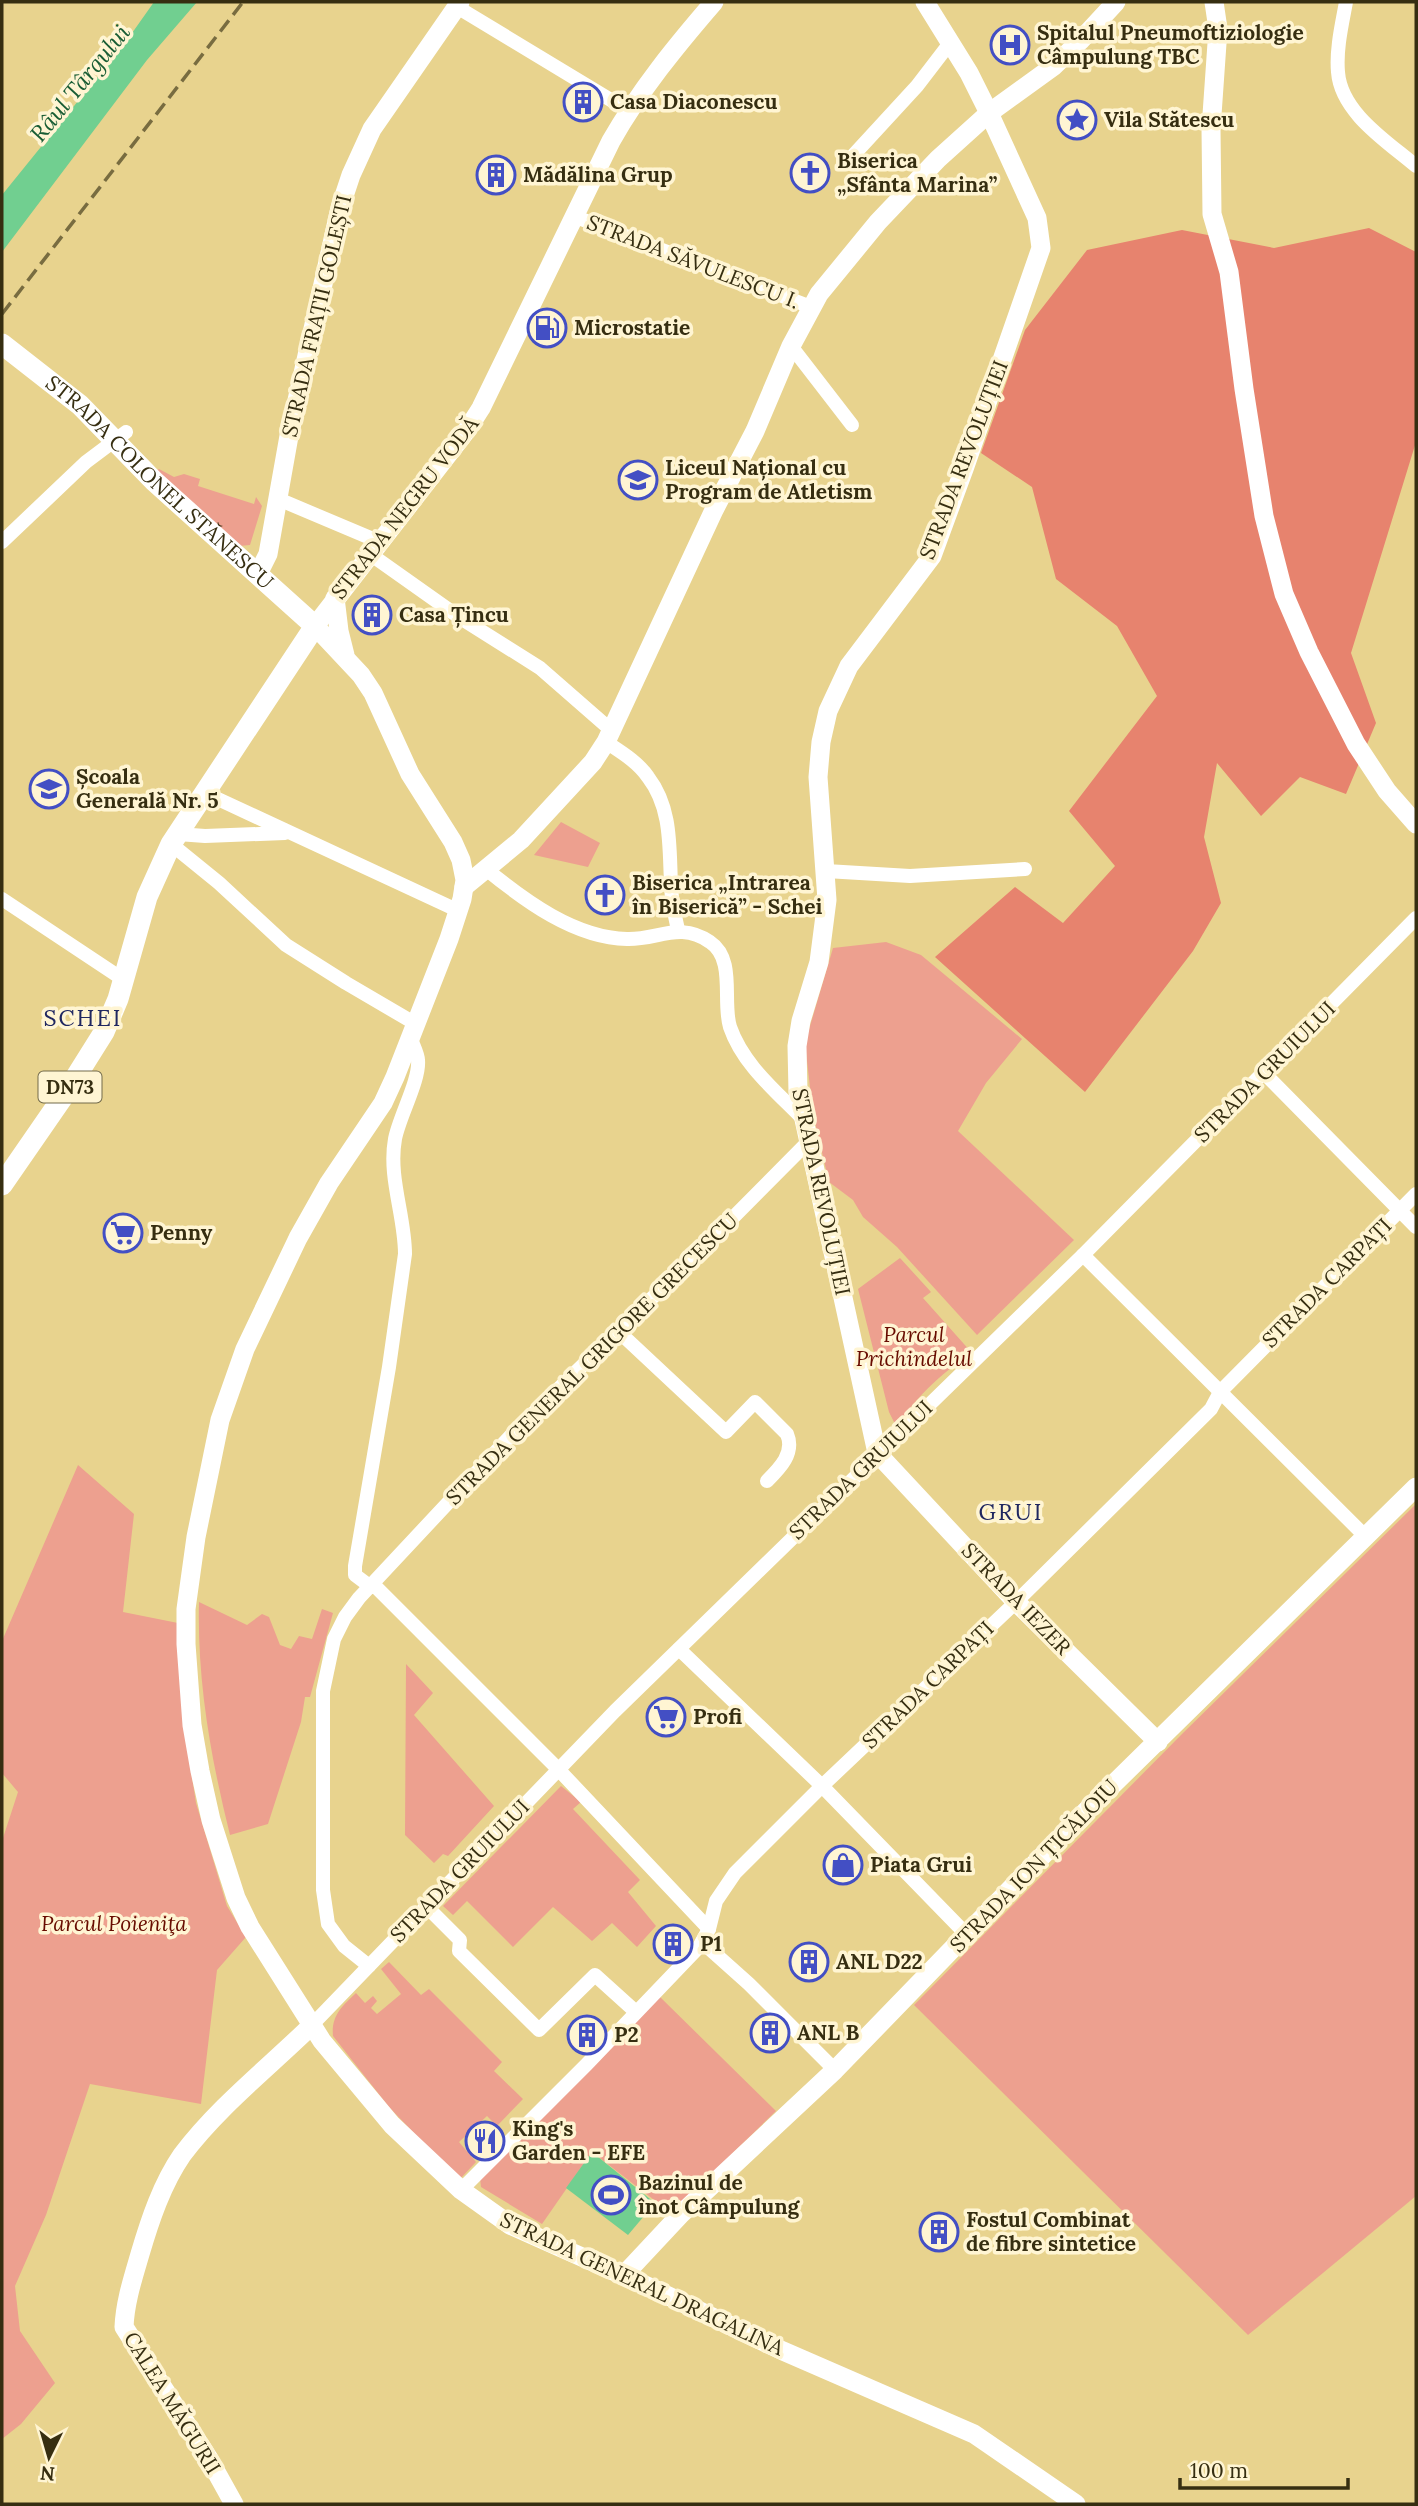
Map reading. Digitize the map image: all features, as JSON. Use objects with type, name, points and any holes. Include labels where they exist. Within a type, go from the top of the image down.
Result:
[{"type":"main road","name":"STRADA NEGRU VODĂ","points":[[124,981],[147,897],[174,839],[314,626],[467,430],[481,408],[611,141],[663,61],[714,2]]},
{"type":"main road","name":"STRADA REVOLUȚIEI","points":[[877,1453],[798,1092],[797,1046],[801,1021],[819,962],[827,900],[818,778],[821,742],[828,711],[849,666],[932,556],[1041,248],[1037,218],[989,113],[969,73],[925,2]]},
{"type":"main road","points":[[464,887],[521,840],[593,762],[609,736],[714,510],[755,431],[791,345],[811,307],[878,222],[938,159],[989,113],[1054,66],[1116,2]]},
{"type":"main road","points":[[1214,2],[1218,29],[1211,129],[1212,214],[1229,272],[1244,389],[1268,529],[1284,594],[1315,663],[1356,744],[1387,790],[1416,824]]},
{"type":"main road","name":"STRADA FRAȚII GOLEȘTI","points":[[258,574],[268,554],[289,436],[334,234],[351,175],[380,115],[458,5]]},
{"type":"main road","name":"STRADA COLONEL STĂNESCU","points":[[2,344],[80,405],[154,481],[314,626]]},
{"type":"main road","points":[[285,597],[294,627],[295,653],[324,650],[347,660]]},
{"type":"main road","points":[[335,598],[339,631],[347,660]]},
{"type":"main road","name":"STRADA GENERAL DRAGALINA","points":[[314,626],[347,660],[373,693],[410,774],[453,842],[461,860],[464,887],[459,911],[414,1031],[383,1102],[329,1183],[304,1227],[245,1349],[220,1420],[196,1537],[186,1609],[186,1644],[192,1725],[211,1820],[225,1868],[250,1927],[311,2026],[392,2125],[461,2190],[510,2225],[974,2434],[1076,2504]]},
{"type":"main road","name":"DN73","points":[[2,1185],[104,1032],[124,981]]},
{"type":"main road","name":"STRADA IEZER","points":[[877,1453],[1016,1602],[1158,1742]]},
{"type":"main road","name":"STRADA ION ȚICĂLOIU","points":[[623,2276],[681,2214],[835,2070],[1085,1812],[1416,1486]]},
{"type":"main road","name":"CALEA MĂGURII","points":[[234,2504],[209,2459],[124,2327],[125,2308],[156,2207],[182,2156],[231,2102],[311,2026]]},
{"type":"street","points":[[1346,2],[1339,45],[1338,74],[1343,93],[1356,113],[1416,166]]},
{"type":"street","points":[[458,5],[629,111]]},
{"type":"street","points":[[848,161],[918,86],[950,43]]},
{"type":"street","name":"STRADA SĂVULESCU I.","points":[[576,217],[811,307]]},
{"type":"street","points":[[791,345],[852,425]]},
{"type":"street","points":[[2,542],[86,462],[126,432]]},
{"type":"street","points":[[278,499],[375,548],[459,617],[540,668],[637,764],[659,794],[666,814],[672,898],[678,930]]},
{"type":"street","points":[[205,793],[459,911]]},
{"type":"street","points":[[174,839],[290,833]]},
{"type":"street","points":[[174,839],[286,945],[414,1031],[418,1060],[395,1140],[393,1161],[405,1254],[355,1575],[372,1586],[558,1769],[749,1984],[835,2070]]},
{"type":"street","points":[[486,869],[506,886],[550,915],[593,933],[628,939],[678,930],[712,942],[723,958],[730,1026],[741,1049],[755,1070],[804,1120]]},
{"type":"street","points":[[826,871],[909,876],[1025,869]]},
{"type":"street","points":[[2,899],[124,981]]},
{"type":"street","name":"STRADA GRUIULUI","points":[[311,2026],[558,1769],[877,1453],[1083,1255],[1416,918]]},
{"type":"street","points":[[1264,1073],[1416,1227]]},
{"type":"street","name":"STRADA GENERAL GRIGORE GRECESCU","points":[[369,1966],[344,1946],[328,1924],[323,1890],[323,1691],[334,1639],[345,1617],[359,1598],[517,1429],[809,1141]]},
{"type":"street","name":"STRADA CARPAȚI","points":[[461,2190],[636,2012],[706,1936],[716,1901],[735,1873],[822,1786],[1016,1602],[1210,1409],[1220,1392],[1416,1194]]},
{"type":"street","points":[[1083,1255],[1365,1536]]},
{"type":"street","points":[[618,1331],[726,1432],[755,1402],[787,1434],[789,1440],[785,1463],[767,1480]]},
{"type":"street","points":[[679,1649],[822,1786],[967,1935]]},
{"type":"street","points":[[426,1906],[460,1940],[459,1951],[539,2030],[595,1975],[636,2012]]},
{"type":"green space","points":[[159,469],[174,477],[184,474],[200,479],[198,486],[254,504],[256,497],[262,506],[250,545],[239,546],[156,471]]},
{"type":"green space","points":[[561,822],[600,843],[588,867],[534,855]]},
{"type":"green space","points":[[886,942],[921,955],[1022,1039],[986,1083],[958,1131],[1074,1240],[977,1335],[897,1247],[863,1217],[853,1200],[829,1182],[813,1114],[805,1043],[833,948]]},
{"type":"green space","name":"Parcul Prichindelul","points":[[900,1258],[931,1292],[923,1298],[972,1353],[933,1384],[914,1403],[901,1422],[895,1424],[889,1412],[858,1289]]},
{"type":"green space","name":"Parcul Poieniţa","points":[[78,1465],[134,1514],[123,1612],[178,1623],[183,1719],[196,1803],[227,1906],[246,1937],[217,1970],[201,2104],[90,2084],[46,2215],[15,2286],[20,2331],[55,2383],[21,2424],[2,2439],[2,1841],[18,1792],[2,1773],[2,1641]]},
{"type":"green space","points":[[1416,1504],[1416,2196],[1248,2335],[914,2005],[1182,1734]]},
{"type":"green space","points":[[199,1602],[247,1625],[262,1614],[269,1617],[280,1645],[291,1649],[299,1636],[312,1639],[322,1609],[333,1613],[310,1697],[305,1697],[301,1722],[268,1824],[230,1835],[217,1778],[203,1690]]},
{"type":"green space","points":[[406,1664],[433,1693],[414,1715],[494,1806],[448,1856],[443,1854],[434,1863],[405,1835]]},
{"type":"green space","points":[[561,1786],[581,1802],[573,1809],[640,1880],[628,1892],[656,1926],[637,1947],[612,1923],[592,1941],[553,1907],[513,1947],[467,1901],[453,1915],[443,1906]]},
{"type":"green space","points":[[389,1962],[421,1995],[429,1989],[502,2062],[494,2071],[523,2099],[497,2126],[487,2116],[459,2142],[476,2162],[459,2180],[389,2107],[333,2036],[336,2017],[356,1993],[365,2003],[373,1996],[377,2001],[371,2008],[377,2014],[401,1994],[381,1969]]},
{"type":"green space","points":[[659,1996],[776,2111],[671,2213],[592,2152],[542,2224],[481,2187],[480,2178]]},
{"type":"shaded area","points":[[154,2],[197,2],[147,60],[2,252],[2,195],[125,43]]},
{"type":"shaded area","points":[[1369,228],[1416,252],[1416,442],[1351,653],[1376,723],[1346,794],[1300,777],[1261,816],[1217,763],[1204,837],[1221,903],[1193,951],[1085,1092],[935,957],[1015,887],[1063,923],[1115,866],[1069,811],[1157,696],[1117,626],[1056,579],[1032,487],[981,453],[1025,330],[1087,250],[1182,230],[1274,248]]},
{"type":"shaded area","name":"Bazinul de înot Câmpulung","points":[[592,2152],[655,2203],[628,2235],[566,2188]]},
{"type":"railway","points":[[2,314],[243,2]]},
{"type":"place","name":"Spitalul Pneumoftiziologie Câmpulung TBC","points":[[1010,45]]},
{"type":"place","name":"Casa Diaconescu","points":[[583,102]]},
{"type":"place","name":"Vila Stătescu","points":[[1077,120]]},
{"type":"place","name":"Biserica „Sfânta Marina”","points":[[810,173]]},
{"type":"place","name":"Mădălina Grup","points":[[496,175]]},
{"type":"place","name":"Microstatie","points":[[547,328]]},
{"type":"place","name":"Liceul Național cu Program de Atletism","points":[[638,480]]},
{"type":"place","name":"Casa Țincu","points":[[372,615]]},
{"type":"place","name":"Școala Generală Nr. 5","points":[[49,789]]},
{"type":"place","name":"Biserica „Intrarea în Biserică” - Schei","points":[[605,895]]},
{"type":"place","name":"Penny","points":[[123,1233]]},
{"type":"place","name":"Profi","points":[[666,1717]]},
{"type":"place","name":"Piata Grui","points":[[843,1865]]},
{"type":"place","name":"P1","points":[[673,1944]]},
{"type":"place","name":"ANL D22","points":[[809,1962]]},
{"type":"place","name":"ANL B","points":[[770,2033]]},
{"type":"place","name":"P2","points":[[587,2035]]},
{"type":"place","name":"King's Garden - EFE","points":[[485,2141]]},
{"type":"place","name":"Bazinul de înot Câmpulung","points":[[611,2195]]},
{"type":"place","name":"Fostul Combinat de fibre sintetice","points":[[939,2232]]},
{"type":"district","name":"SCHEI","points":[[83,1018]]},
{"type":"district","name":"GRUI","points":[[1011,1512]]},
{"type":"water label","name":"Râul Târgului","points":[[80,83]]}]
